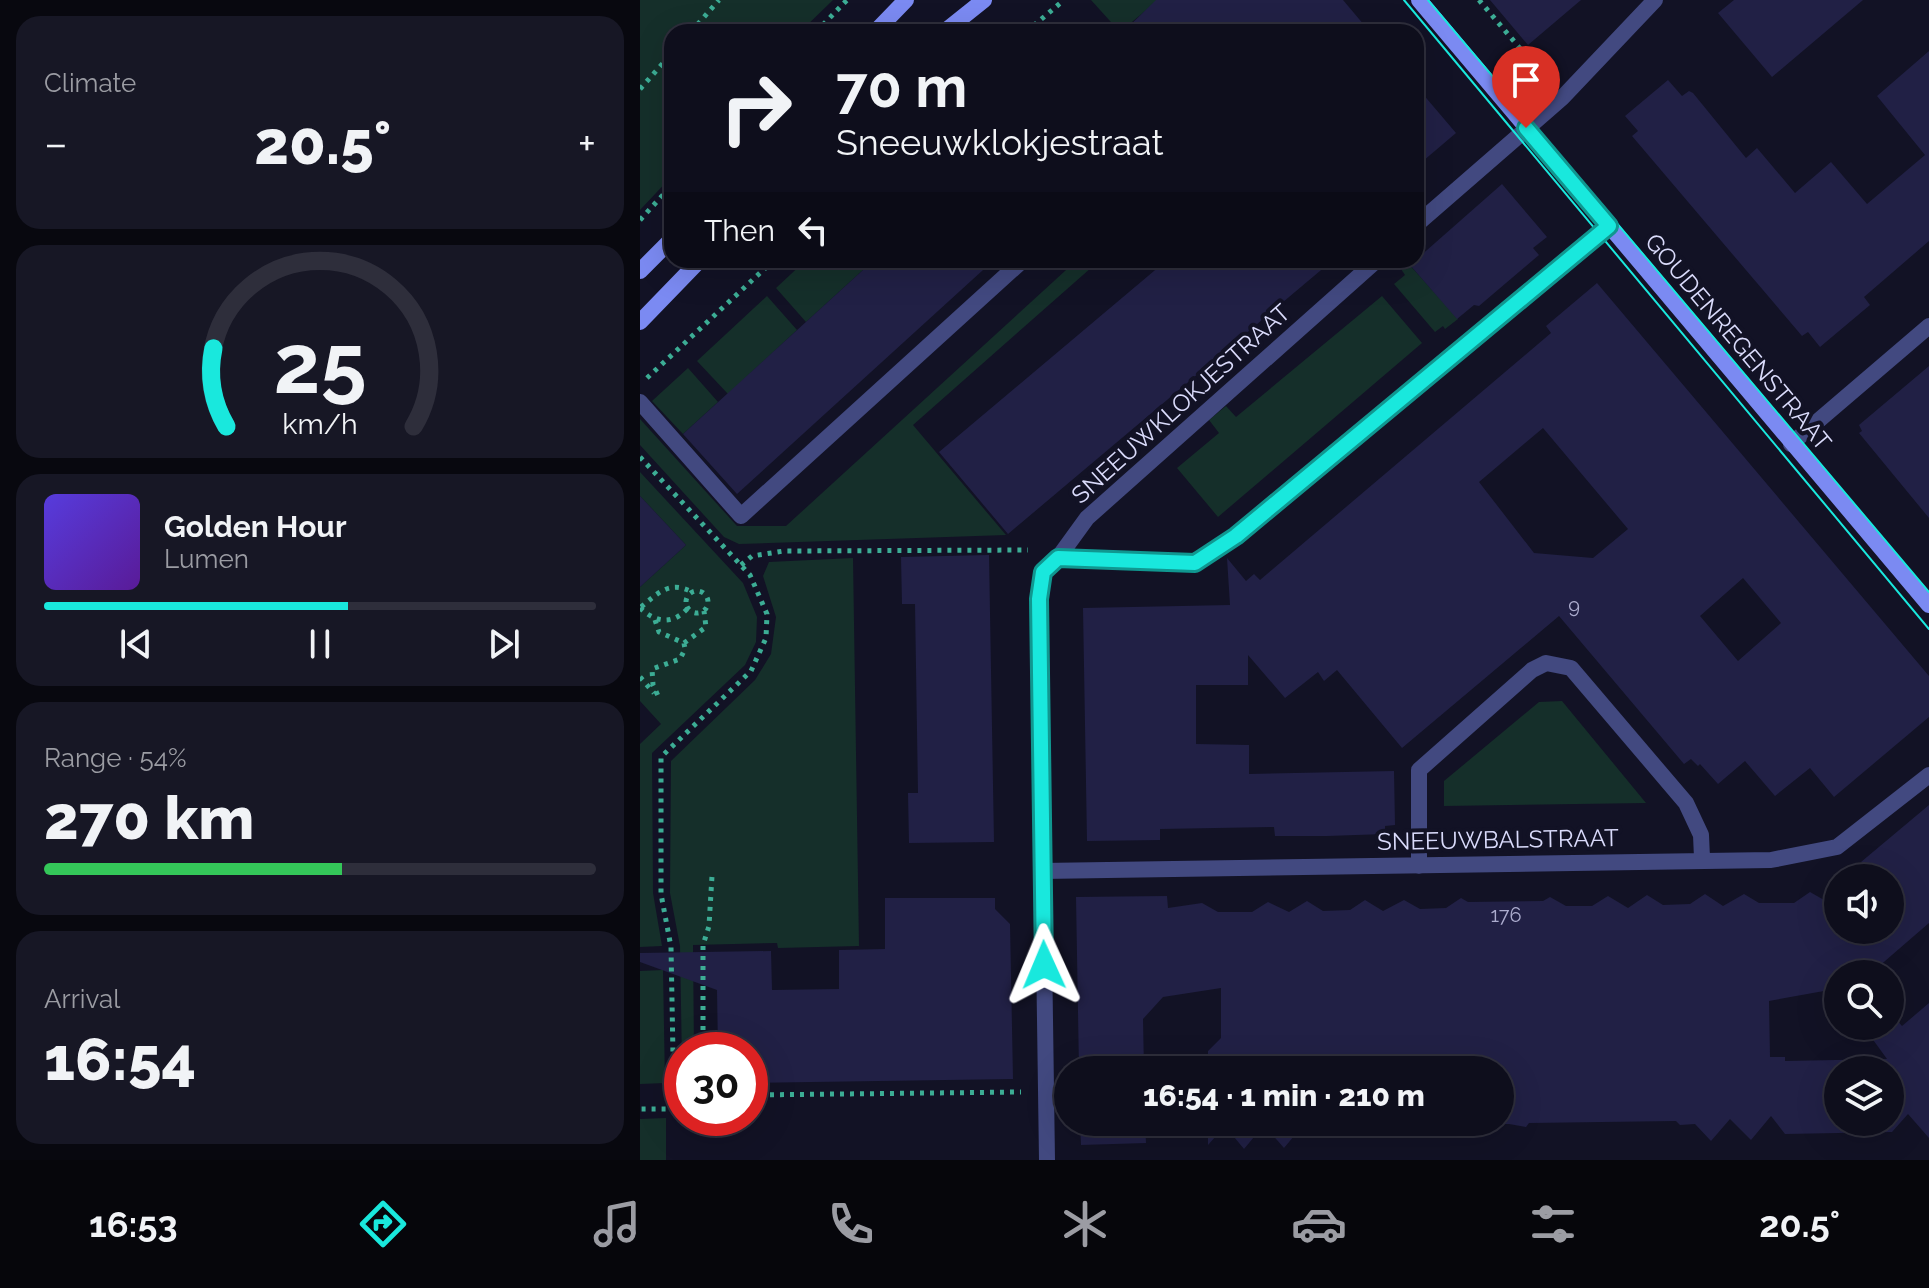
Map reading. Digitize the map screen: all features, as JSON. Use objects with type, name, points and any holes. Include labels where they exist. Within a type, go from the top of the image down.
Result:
[{"type":"street","points":[[883,24],[906,0]]},
{"type":"street","points":[[954,24],[984,0]]},
{"type":"street","name":"GOUDENREGENSTRAAT","points":[[1419,0],[1929,605]]},
{"type":"street","points":[[1424,218],[1562,98],[1655,0]]},
{"type":"street","points":[[1058,558],[1195,563],[1247,527],[1609,226]]},
{"type":"street","points":[[640,271],[664,247]]},
{"type":"street","points":[[640,322],[692,268]]},
{"type":"street","points":[[640,402],[741,516],[1014,268]]},
{"type":"street","name":"SNEEUWKLOKJESTRAAT","points":[[1047,1160],[1039,599],[1043,572],[1058,558],[1087,518],[1368,268]]},
{"type":"street","points":[[1791,444],[1929,326]]},
{"type":"street","points":[[1419,866],[1419,770],[1532,670],[1546,663],[1571,668],[1686,803],[1701,835],[1702,858]]},
{"type":"street","name":"SNEEUWBALSTRAAT","points":[[1042,871],[1419,866],[1702,858],[1771,860],[1837,847],[1929,775]]},
{"type":"path","points":[[698,24],[719,0]]},
{"type":"path","points":[[824,24],[847,0]]},
{"type":"path","points":[[1036,24],[1064,0]]},
{"type":"path","points":[[1479,0],[1562,98]]},
{"type":"path","points":[[640,89],[664,62]]},
{"type":"path","points":[[640,220],[664,194]]},
{"type":"path","points":[[640,384],[765,268]]},
{"type":"path","points":[[640,457],[741,565],[757,585],[767,614],[766,638],[742,680],[661,757],[661,894],[671,947],[673,1032]]},
{"type":"path","points":[[741,565],[752,556],[784,551],[1019,548],[1058,558]]},
{"type":"path","points":[[669,587],[699,591],[708,598],[704,611],[706,627],[684,643],[659,632],[655,620],[640,607],[669,587]]},
{"type":"path","points":[[688,608],[687,598],[692,592]]},
{"type":"path","points":[[688,608],[697,613],[704,611]]},
{"type":"path","points":[[655,620],[676,618],[688,608]]},
{"type":"path","points":[[640,677],[661,699],[653,685],[652,669],[684,655],[684,643]]},
{"type":"path","points":[[703,1032],[703,945],[709,926],[712,876]]},
{"type":"path","points":[[768,1095],[1047,1091]]},
{"type":"path","points":[[640,1109],[664,1109]]},
{"type":"green space","points":[[640,0],[833,0],[808,24],[664,24],[664,184],[640,210]]},
{"type":"green space","points":[[1091,0],[1157,1],[1130,24],[1113,24]]},
{"type":"green space","points":[[797,268],[865,268],[806,322],[776,288]]},
{"type":"green space","points":[[1068,268],[1091,268],[913,425],[1006,535],[739,544],[724,537],[640,445],[640,419],[737,526],[786,526]]},
{"type":"green space","points":[[1412,268],[1458,319],[1435,332],[1394,284],[1405,275],[1401,269]]},
{"type":"green space","points":[[767,296],[797,330],[728,394],[697,361]]},
{"type":"green space","points":[[1382,296],[1422,343],[1218,517],[1177,468],[1219,433],[1209,420],[1226,406],[1236,417]]},
{"type":"green space","points":[[688,368],[718,402],[683,434],[652,401]]},
{"type":"green space","points":[[640,472],[743,583],[757,617],[756,642],[745,665],[652,753],[653,893],[662,946],[640,947],[640,744],[661,724],[640,701],[640,587],[686,545],[640,496]]},
{"type":"green space","points":[[853,558],[859,946],[778,948],[777,943],[693,945],[694,1032],[681,1032],[680,946],[670,893],[671,761],[755,680],[771,654],[776,617],[763,576],[769,562]]},
{"type":"green space","points":[[1562,701],[1646,803],[1444,806],[1444,781],[1539,702]]},
{"type":"green space","points":[[663,970],[664,1083],[640,1084],[640,971]]},
{"type":"green space","points":[[664,1118],[666,1160],[640,1160],[640,1119]]},
{"type":"building","points":[[1156,0],[1343,0],[1363,24],[1178,23],[1131,24]]},
{"type":"building","points":[[1490,0],[1581,0],[1528,45]]},
{"type":"building","points":[[1734,0],[1863,0],[1772,77],[1718,13]]},
{"type":"building","points":[[1929,51],[1929,241],[1864,297],[1870,305],[1820,347],[1808,332],[1802,336],[1632,136],[1638,131],[1625,116],[1668,80],[1682,96],[1689,91],[1693,93],[1746,158],[1757,148],[1795,193],[1831,162],[1867,204],[1925,155],[1877,96]]},
{"type":"building","points":[[1424,95],[1456,133],[1424,160]]},
{"type":"building","points":[[1502,184],[1547,237],[1533,248],[1539,255],[1479,306],[1474,305],[1457,319],[1413,268],[1424,268],[1424,253]]},
{"type":"building","points":[[865,268],[985,268],[737,494],[683,434]]},
{"type":"building","points":[[1158,268],[1324,268],[1008,534],[939,452]]},
{"type":"building","points":[[1597,283],[1929,676],[1929,717],[1834,797],[1810,768],[1775,796],[1745,761],[1718,784],[1700,764],[1698,766],[1691,759],[1684,764],[1559,616],[1402,748],[1337,670],[1324,681],[1318,672],[1285,698],[1248,655],[1248,685],[1196,685],[1196,744],[1249,745],[1249,774],[1394,771],[1395,825],[1385,826],[1385,834],[1275,836],[1274,827],[1160,829],[1160,840],[1087,841],[1083,608],[1230,605],[1227,558],[1246,581],[1254,574],[1260,580],[1551,333],[1546,326]],"holes":[[[1543,428],[1628,529],[1593,558],[1534,553],[1479,482]],[[1743,578],[1781,623],[1738,661],[1700,616]]]},
{"type":"building","points":[[1929,366],[1929,518],[1859,433],[1862,431],[1859,425]]},
{"type":"building","points":[[640,496],[686,545],[640,587]]},
{"type":"building","points":[[989,555],[994,842],[909,843],[908,793],[918,793],[915,604],[902,604],[901,557]]},
{"type":"building","points":[[1929,805],[1929,923],[1886,960],[1824,960],[1824,991],[1769,1001],[1770,1057],[1785,1057],[1785,1061],[1824,1060],[1824,1133],[1785,1134],[1771,1116],[1751,1140],[1730,1119],[1711,1141],[1695,1124],[1680,1125],[1676,1121],[1529,1123],[1526,1127],[1514,1125],[1514,1056],[1208,1056],[1208,1051],[1221,1038],[1221,988],[1163,997],[1143,1019],[1144,1056],[1079,1056],[1076,897],[1167,896],[1168,908],[1202,903],[1218,912],[1252,912],[1268,902],[1289,912],[1307,901],[1323,911],[1350,910],[1365,900],[1383,911],[1404,900],[1420,909],[1446,908],[1461,898],[1468,902],[1543,901],[1550,897],[1566,906],[1592,906],[1608,896],[1628,908],[1647,895],[1663,905],[1690,904],[1705,894],[1723,906],[1744,894],[1759,903],[1794,903],[1810,892],[1824,900],[1824,944],[1904,944],[1904,864],[1861,862]]},
{"type":"building","points":[[885,898],[995,898],[995,909],[1010,924],[1013,1079],[768,1083],[768,1032],[718,1032],[717,990],[640,962],[640,953],[771,951],[772,990],[839,989],[839,950],[885,949]]},
{"type":"building","points":[[1929,1003],[1929,1138],[1908,1114],[1904,1118],[1904,1056],[1885,1056],[1873,1040],[1904,1040],[1904,1024]]},
{"type":"building","points":[[1081,1136],[1146,1136],[1146,1143],[1081,1145]]},
{"type":"building","points":[[1233,1136],[1255,1136],[1244,1149]]},
{"type":"building","points":[[1274,1136],[1294,1136],[1284,1148]]},
{"type":"tram line","points":[[1404,0],[1929,629]]},
{"type":"tram line","points":[[1428,0],[1929,592]]},
{"type":"route","points":[[1044,965],[1039,599],[1043,572],[1058,558],[1195,563],[1236,536],[1609,226],[1526,128]]}]
